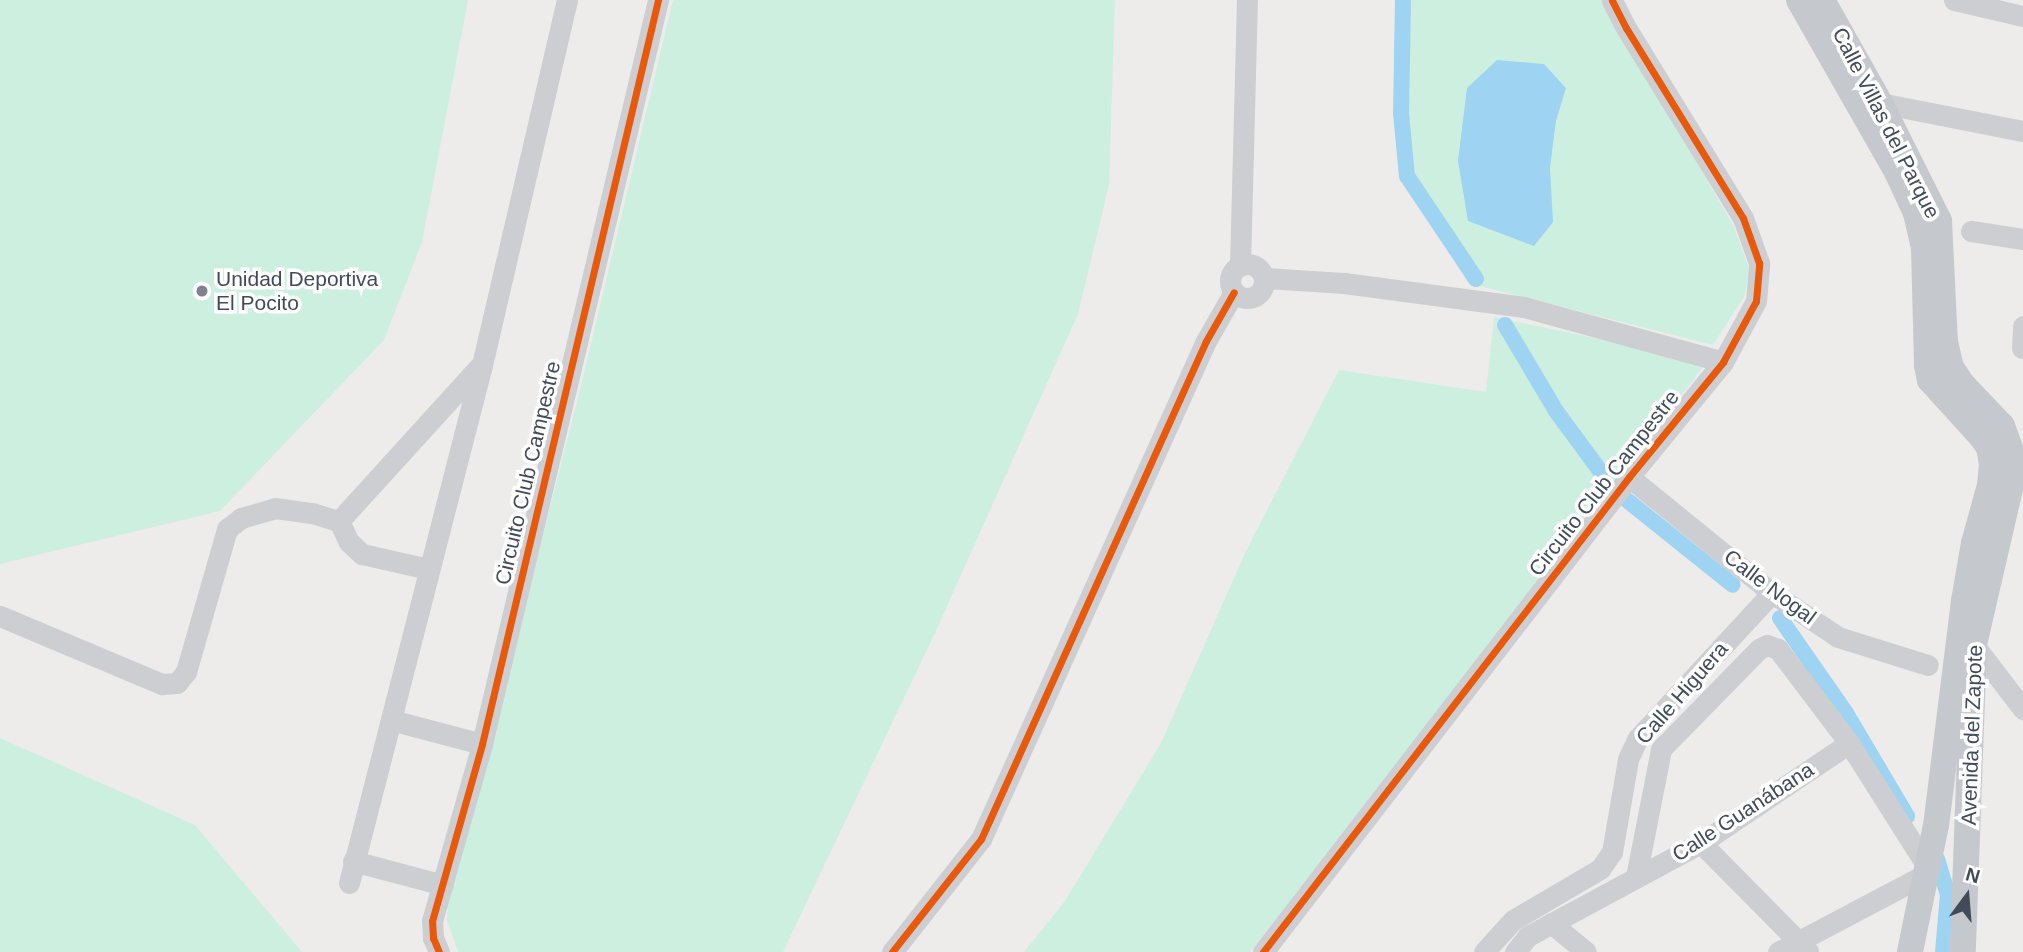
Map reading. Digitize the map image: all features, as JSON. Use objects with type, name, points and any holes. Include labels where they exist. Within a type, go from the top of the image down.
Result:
[{"type":"main road","name":"Calle Villas del Parque","points":[[1799,0],[1898,172],[1916,213],[1924,249],[1927,365],[1930,380],[1989,447],[2008,485]]},
{"type":"main road","name":"Calle Villas del Parque","points":[[1822,0],[1880,103],[1939,221],[1945,342],[1951,367],[1962,384],[2002,426],[2011,453],[2008,485]]},
{"type":"main road","name":"Avenida del Zapote","points":[[1963,952],[1974,645],[2008,485]]},
{"type":"main road","name":"Avenida del Zapote","points":[[1910,952],[1936,825],[1964,601],[1974,543],[2008,485]]},
{"type":"street","points":[[349,883],[482,365],[566,0]]},
{"type":"street","name":"Circuito Club Campestre","points":[[439,952],[433,938],[432,921],[482,744],[658,0]]},
{"type":"street","points":[[892,952],[981,839],[1206,341],[1234,292],[1230,278],[1240,266],[1247,0]]},
{"type":"street","name":"Circuito Club Campestre","points":[[1263,952],[1629,477],[1723,362],[1756,301],[1759,262],[1743,218],[1612,0]]},
{"type":"street","points":[[1954,0],[2023,16]]},
{"type":"street","points":[[1880,103],[2023,131]]},
{"type":"street","points":[[1971,231],[2023,239]]},
{"type":"street","points":[[1240,266],[1252,265],[1264,278],[1344,283],[1524,307],[1723,362]]},
{"type":"street","points":[[1234,292],[1247,298],[1254,296],[1260,292],[1264,278]]},
{"type":"street","points":[[2022,348],[2023,326]]},
{"type":"street","points":[[339,521],[482,365]]},
{"type":"street","name":"Calle Nogal","points":[[1629,477],[1772,593],[1838,637],[1928,665]]},
{"type":"street","points":[[0,616],[162,684],[177,683],[186,672],[227,529],[241,518],[275,508],[312,513],[339,521],[354,549],[428,569]]},
{"type":"street","name":"Calle Higuera","points":[[1484,952],[1513,920],[1600,869],[1612,852],[1628,759],[1638,738],[1772,593]]},
{"type":"street","name":"Calle Higuera","points":[[1636,877],[1661,749],[1759,649],[1767,645],[1778,649],[1849,743]]},
{"type":"street","points":[[1974,645],[2023,709]]},
{"type":"street","points":[[391,720],[482,744]]},
{"type":"street","points":[[1778,952],[1804,947],[1925,870],[1849,743]]},
{"type":"street","name":"Calle Guanábana","points":[[1636,877],[1701,843],[1849,743]]},
{"type":"street","points":[[1701,843],[1804,947]]},
{"type":"street","points":[[354,862],[443,885]]},
{"type":"street","points":[[1515,952],[1528,936],[1636,877]]},
{"type":"street","points":[[1551,923],[1586,952]]},
{"type":"green space","name":"Unidad Deportiva El Pocito","points":[[0,0],[468,0],[422,242],[384,340],[220,511],[0,564]]},
{"type":"green space","points":[[673,0],[1115,0],[1109,185],[1078,314],[934,635],[783,952],[458,952],[447,920],[448,904],[578,398]]},
{"type":"green space","points":[[1401,0],[1608,0],[1634,54],[1734,227],[1750,271],[1744,297],[1713,345],[1468,283],[1405,177],[1397,80]],"holes":[[[1544,64],[1566,88],[1556,121],[1550,168],[1553,222]]]},
{"type":"green space","points":[[1494,317],[1694,359],[1702,364],[1701,370],[1250,952],[1024,952],[1065,901],[1161,743],[1245,553],[1339,370],[1486,392]]},
{"type":"green space","points":[[0,738],[195,825],[302,952],[0,952]]},
{"type":"water","points":[[1497,60],[1544,64],[1566,88],[1556,121],[1550,168],[1553,222],[1534,246],[1468,221],[1458,161],[1467,88]]},
{"type":"waterway","points":[[1403,0],[1401,113],[1407,176],[1476,279]]},
{"type":"waterway","points":[[1505,325],[1556,411],[1601,472]]},
{"type":"waterway","points":[[1628,501],[1733,585]]},
{"type":"waterway","points":[[1780,618],[1846,713],[1907,816]]},
{"type":"waterway","points":[[1937,859],[1948,894],[1943,952]]},
{"type":"cycle path","points":[[439,952],[433,938],[432,921],[482,744],[658,0]]},
{"type":"cycle path","points":[[1263,952],[1629,477],[1723,362],[1756,301],[1759,263],[1743,218],[1626,28],[1612,0]]},
{"type":"cycle path","points":[[892,952],[981,839],[1206,341],[1234,292]]},
{"type":"place","name":"Unidad Deportiva El Pocito","points":[[202,291]]}]
